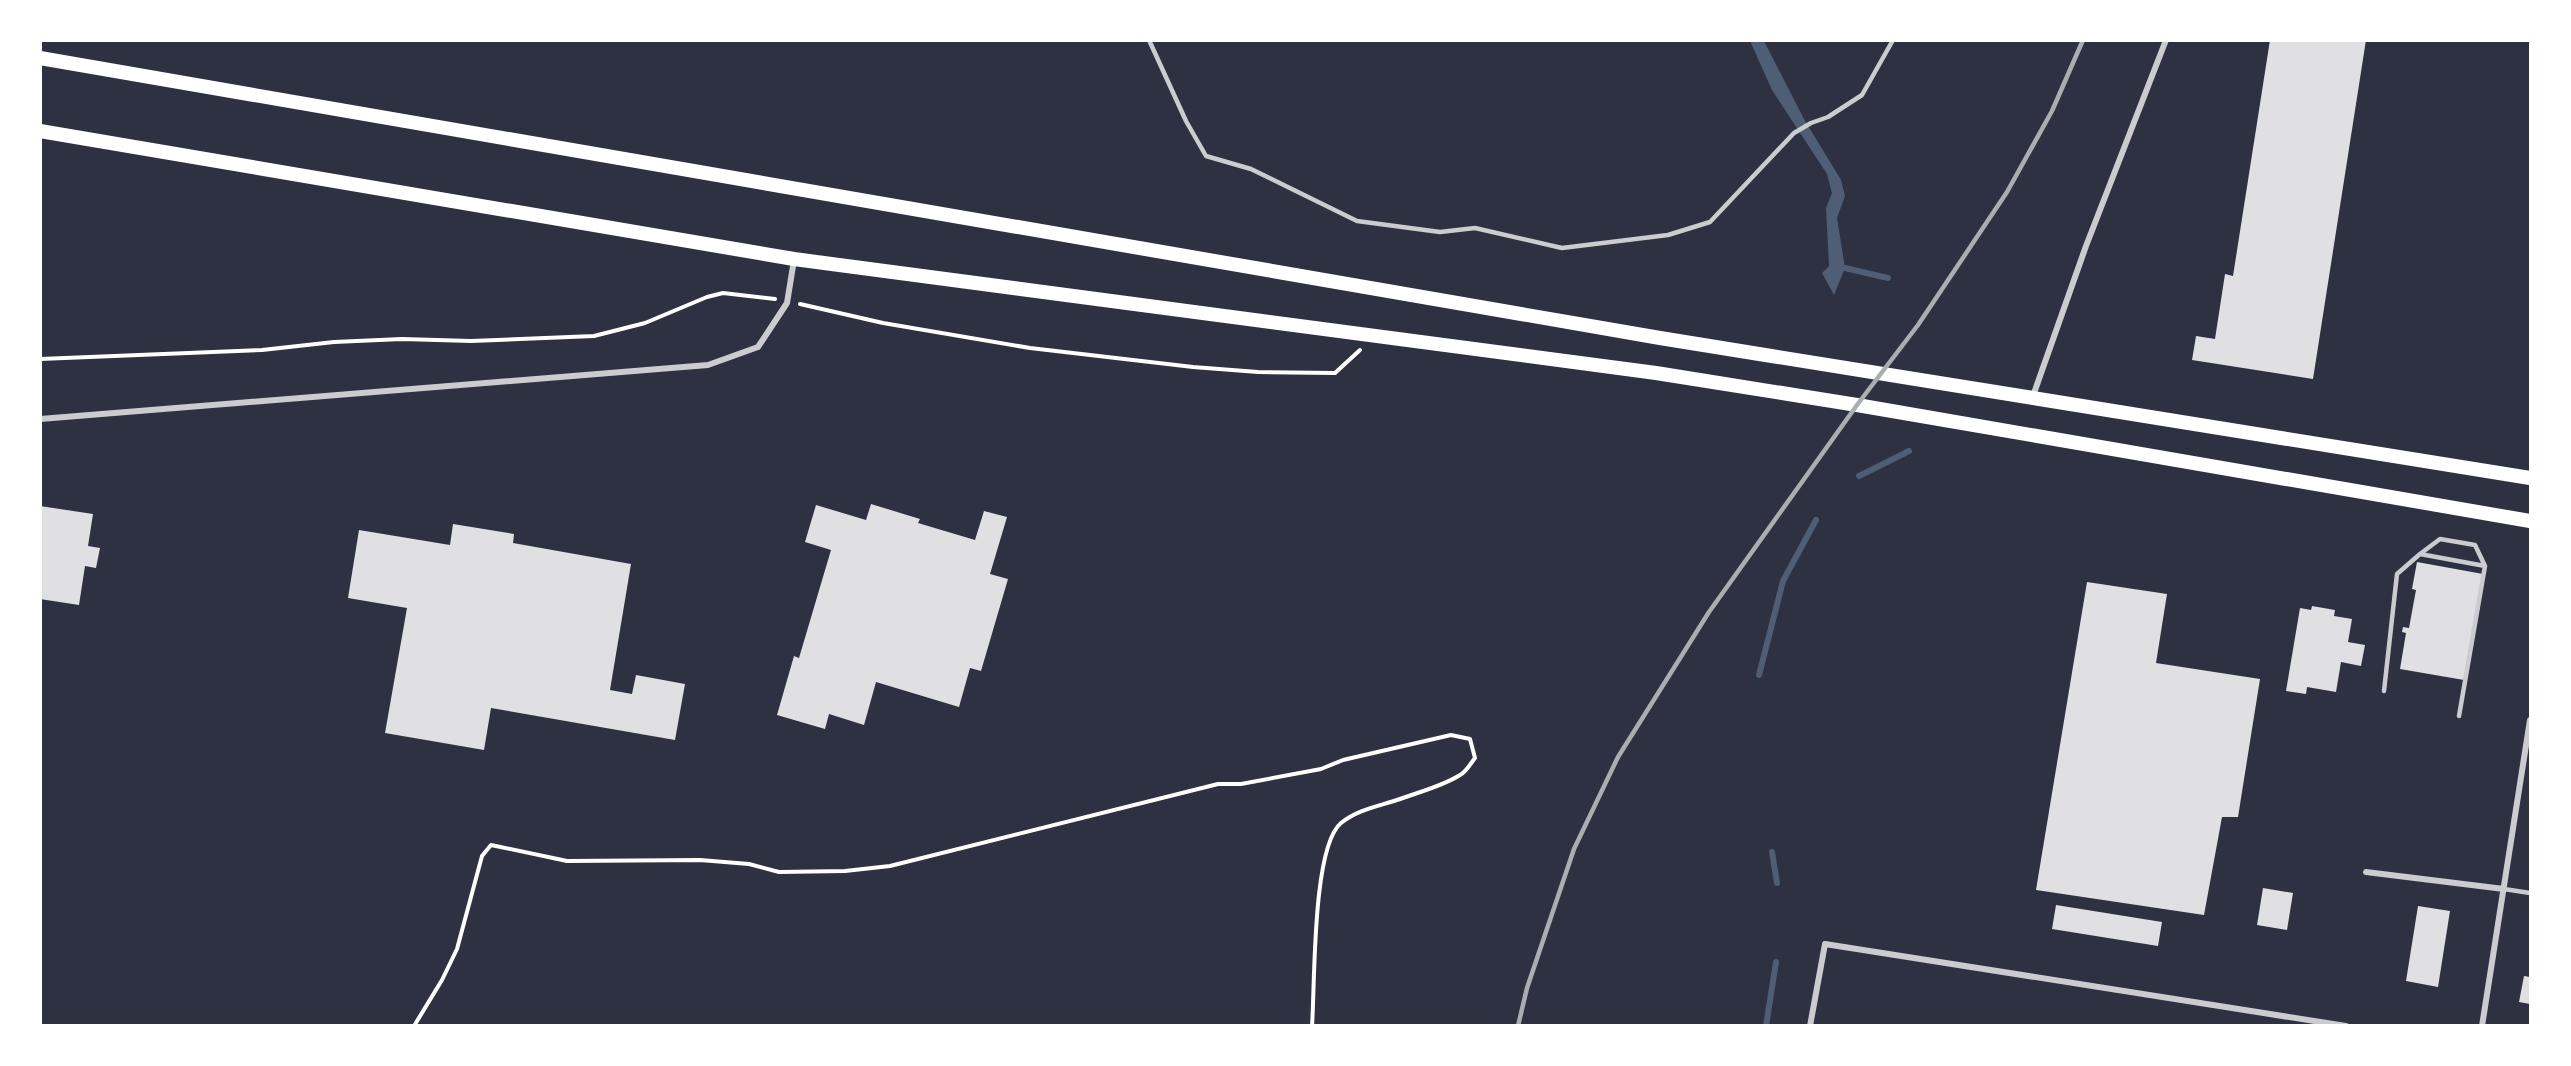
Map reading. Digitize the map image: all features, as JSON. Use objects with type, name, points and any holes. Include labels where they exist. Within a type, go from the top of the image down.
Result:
[{"type":"main road","points":[[40,58],[1660,338],[2033,396],[2530,478]]},
{"type":"main road","points":[[40,131],[794,259],[1377,334],[1656,373],[1845,403],[2530,521]]},
{"type":"street","points":[[2033,396],[2086,246],[2166,40]]},
{"type":"street","points":[[40,418],[708,365],[758,347],[788,303],[794,259]]},
{"type":"street","points":[[2482,1026],[2530,732],[2530,720]]},
{"type":"street","points":[[2366,872],[2504,889]]},
{"type":"street","points":[[1810,1026],[1825,944],[2346,1026]]},
{"type":"lane","points":[[1149,40],[1186,121],[1206,156],[1251,170],[1357,221],[1440,232],[1475,228],[1562,248],[1668,236],[1710,222],[1794,133],[1810,123],[1828,117],[1862,96],[1893,40]]},
{"type":"lane","points":[[2384,691],[2397,574],[2440,539],[2475,545],[2485,566],[2459,716]]},
{"type":"lane","points":[[2420,554],[2485,566]]},
{"type":"lane","points":[[2504,889],[2530,893]]},
{"type":"path","points":[[40,359],[262,350],[379,340],[471,341],[594,336],[645,323],[707,297],[723,293],[816,306],[918,330],[1030,348],[1258,372],[1335,374],[1377,334]]},
{"type":"path","points":[[414,1026],[442,980],[457,949],[483,856],[491,845],[567,861],[700,860],[748,864],[779,872],[845,871],[890,866],[1218,784],[1241,784],[1321,769],[1342,760],[1451,735],[1470,739],[1475,758],[1462,775],[1380,807],[1358,811],[1339,824],[1327,853],[1322,878],[1314,940],[1312,1026]]},
{"type":"water","points":[[1750,41],[1764,41],[1804,119],[1841,180],[1845,196],[1837,218],[1845,268],[1834,295],[1822,273],[1829,266],[1826,208],[1832,193],[1827,174],[1772,90]]},
{"type":"building","points":[[2270,40],[2366,40],[2313,379],[2192,360],[2196,336],[2215,339],[2225,274],[2233,276]]},
{"type":"building","points":[[871,504],[920,519],[918,523],[975,540],[984,511],[1007,517],[990,574],[1008,579],[981,671],[970,668],[959,707],[876,682],[864,725],[829,714],[825,729],[777,715],[794,656],[799,658],[831,550],[805,542],[816,505],[866,520]]},
{"type":"building","points":[[40,506],[93,514],[88,546],[100,548],[96,568],[85,566],[79,605],[40,599]]},
{"type":"building","points":[[453,524],[514,534],[513,543],[631,564],[610,690],[632,694],[636,675],[685,684],[675,740],[491,708],[484,750],[385,733],[407,608],[348,598],[359,530],[450,545]]},
{"type":"building","points":[[2417,562],[2483,574],[2464,680],[2400,669],[2406,633],[2402,632],[2403,627],[2409,628],[2416,590],[2412,589]]},
{"type":"building","points":[[2087,582],[2167,594],[2156,663],[2260,679],[2238,817],[2222,817],[2204,915],[2036,890]]},
{"type":"building","points":[[2312,606],[2335,610],[2334,616],[2352,619],[2348,642],[2365,645],[2361,666],[2341,662],[2336,692],[2307,687],[2306,694],[2286,691],[2300,608],[2311,610]]},
{"type":"building","points":[[2263,888],[2293,893],[2287,930],[2257,925]]},
{"type":"building","points":[[2056,905],[2162,922],[2158,946],[2052,929]]},
{"type":"building","points":[[2418,906],[2450,911],[2438,987],[2406,981]]},
{"type":"building","points":[[2524,976],[2530,977],[2530,1004],[2519,1002]]},
{"type":"waterway","points":[[1845,268],[1888,278]]},
{"type":"waterway","points":[[1859,476],[1909,451]]},
{"type":"waterway","points":[[1759,675],[1783,581],[1816,520]]},
{"type":"waterway","points":[[1772,852],[1777,883]]},
{"type":"waterway","points":[[1766,1026],[1776,962]]},
{"type":"railway","points":[[1518,1026],[1527,988],[1574,849],[1618,757],[1709,612],[1857,405],[1918,325],[2007,192],[2052,111],[2083,40]]}]
